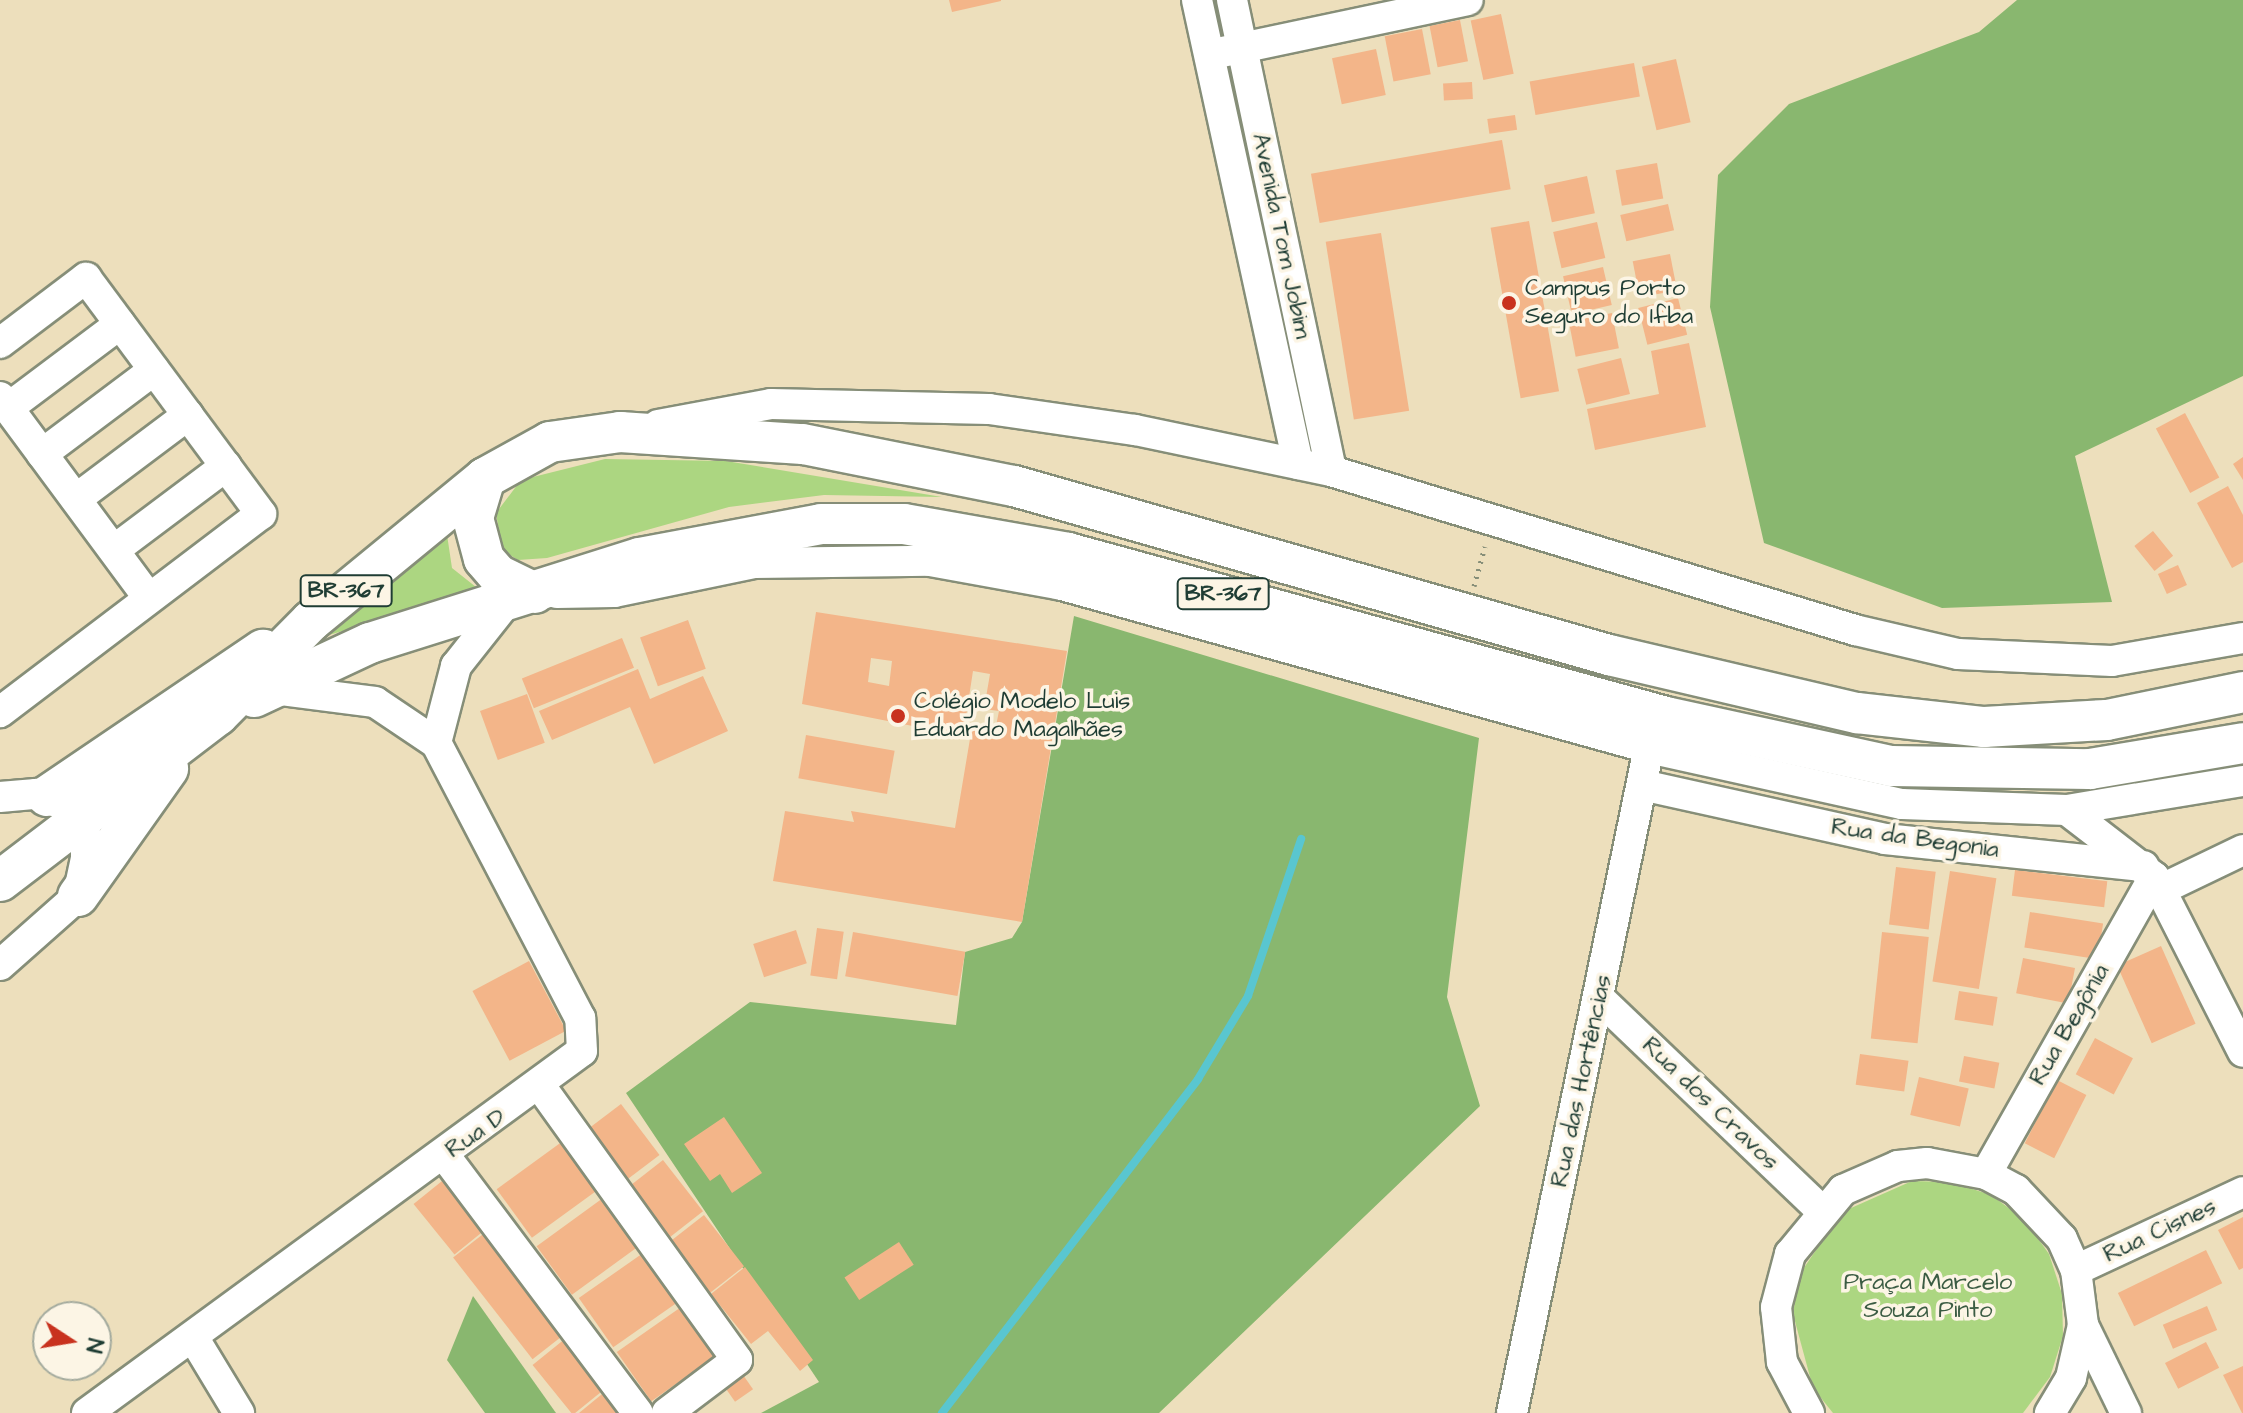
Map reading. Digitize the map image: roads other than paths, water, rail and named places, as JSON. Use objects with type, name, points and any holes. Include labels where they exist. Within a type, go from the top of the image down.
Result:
[{"type":"main road","name":"BR-367","points":[[0,881],[185,743],[218,715],[311,621],[485,478],[550,442],[620,432],[803,444],[1014,486],[1609,655],[1857,713],[1984,727],[2107,720],[2243,692]]},
{"type":"main road","points":[[485,478],[473,518],[484,559],[515,587],[520,598]]},
{"type":"main road","name":"BR-367","points":[[218,715],[370,643],[742,535],[904,524],[1068,553],[1666,717],[1891,766],[2090,769],[2243,743]]},
{"type":"main road","points":[[1236,598],[1388,671]]},
{"type":"main road","points":[[47,796],[219,675],[311,621]]},
{"type":"main road","points":[[78,896],[185,743]]},
{"type":"street","name":"Avenida Tom Jobim","points":[[1197,0],[1298,464]]},
{"type":"street","name":"Avenida Tom Jobim","points":[[1232,0],[1331,471]]},
{"type":"street","points":[[1209,55],[1468,0]]},
{"type":"street","points":[[0,343],[86,278],[261,514],[0,712]]},
{"type":"street","points":[[120,324],[4,402],[149,598]]},
{"type":"street","points":[[42,454],[154,370]]},
{"type":"street","points":[[620,432],[771,404],[869,401],[1135,430],[1331,471],[1855,630],[1958,654],[2112,661],[2243,638]]},
{"type":"street","points":[[76,499],[188,415]]},
{"type":"street","points":[[114,550],[226,466]]},
{"type":"street","points":[[436,743],[456,666],[520,598],[614,592],[754,563],[930,561],[1062,585],[1194,626],[1388,671],[1649,748],[1902,804],[2067,810],[2243,781]]},
{"type":"street","name":"Rua D","points":[[87,1413],[541,1087],[582,1051],[580,1018],[436,743],[375,702],[268,689]]},
{"type":"street","name":"Rua das Hortências","points":[[1512,1413],[1600,999],[1649,748]]},
{"type":"street","name":"Rua da Begonia","points":[[1642,785],[1885,839],[2153,878]]},
{"type":"street","points":[[0,797],[47,796],[79,823],[86,858],[78,896],[0,965]]},
{"type":"street","points":[[2067,810],[2153,878],[2243,1052]]},
{"type":"street","points":[[2153,878],[2243,850]]},
{"type":"street","name":"Rua Begônia","points":[[1986,1174],[2153,878]]},
{"type":"street","name":"Rua dos Cravos","points":[[1600,999],[1820,1209]]},
{"type":"street","points":[[541,1087],[737,1360],[667,1413]]},
{"type":"street","points":[[445,1156],[638,1413]]},
{"type":"street","points":[[1806,1412],[1782,1362],[1776,1307],[1790,1254],[1820,1209],[1869,1175],[1898,1166],[1927,1163],[1986,1174],[2042,1212],[2076,1270],[2083,1325],[2126,1413]]},
{"type":"street","name":"Rua Cisnes","points":[[2076,1270],[2243,1192]]},
{"type":"street","points":[[2050,1413],[2071,1378],[2083,1325]]},
{"type":"street","points":[[193,1337],[239,1413]]},
{"type":"waterway","points":[[942,1413],[1198,1079],[1248,996],[1301,839]]},
{"type":"place","name":"Campus Porto Seguro do Ifba","points":[[1509,303]]},
{"type":"place","name":"Colégio Modelo Luis Eduardo Magalhães","points":[[898,716]]},
{"type":"park label","name":"Praça Marcelo Souza Pinto","points":[[1928,1297]]}]
